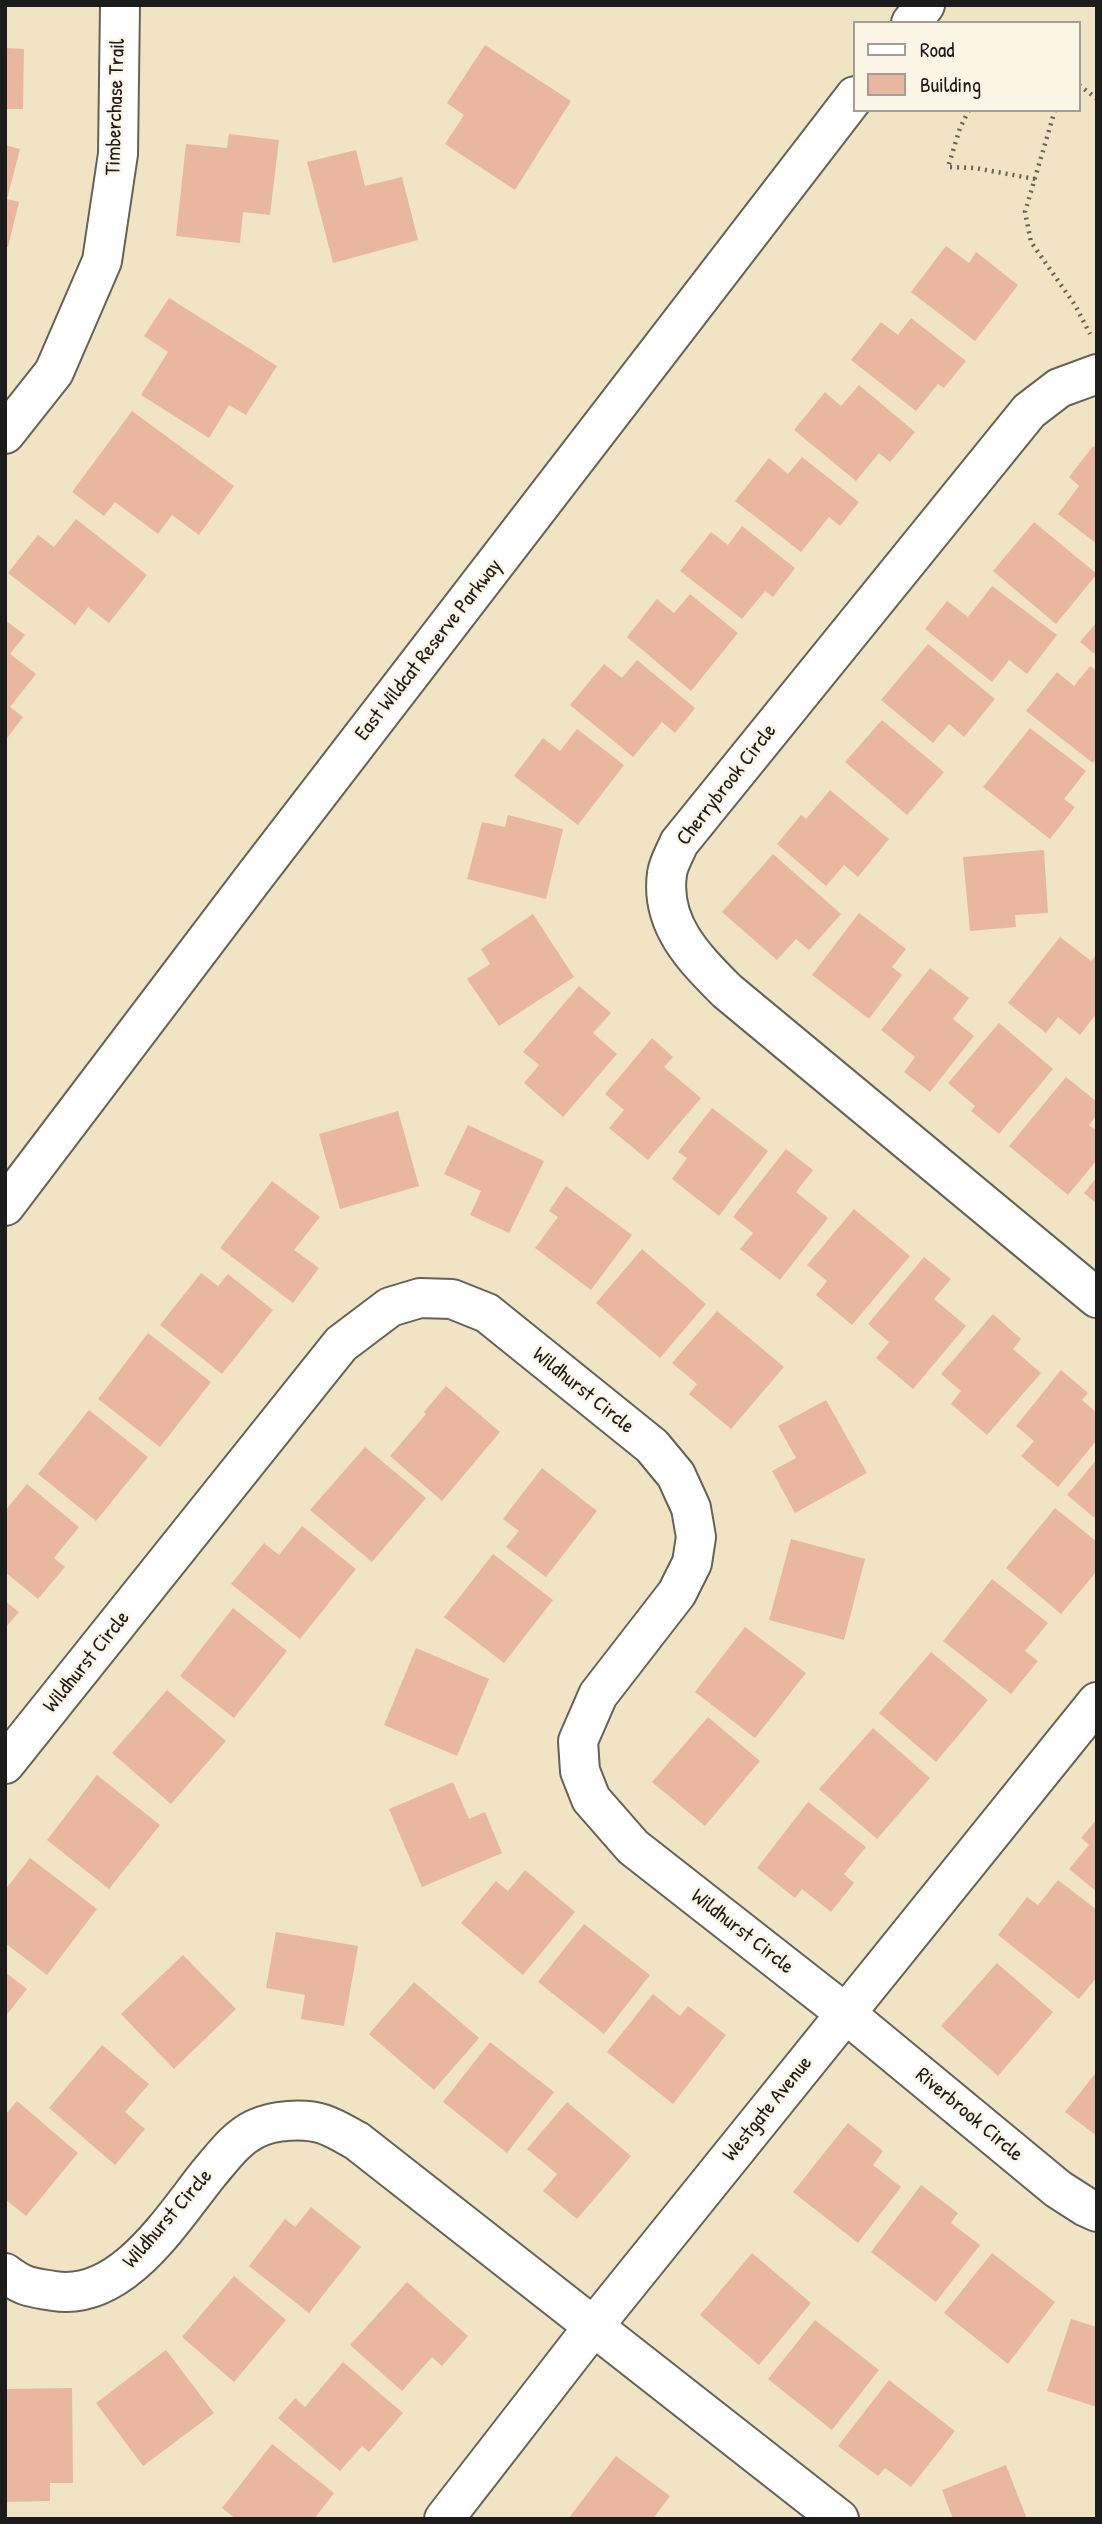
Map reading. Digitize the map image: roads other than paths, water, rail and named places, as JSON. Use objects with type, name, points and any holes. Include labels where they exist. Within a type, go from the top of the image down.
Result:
[{"type":"street","name":"Timberchase Trail","points":[[5,434],[54,372],[102,261],[118,154],[120,5]]},
{"type":"street","points":[[913,21],[925,5]]},
{"type":"street","name":"East Wildcat Reserve Parkway","points":[[5,1206],[255,876],[853,99]]},
{"type":"street","name":"Cherrybrook Circle","points":[[1097,374],[1059,387],[1020,421],[679,843],[667,871],[666,900],[674,928],[694,957],[727,991],[1097,1298]]},
{"type":"street","name":"Wildhurst Circle","points":[[5,1764],[341,1344],[390,1307],[420,1298],[452,1299],[487,1313],[652,1446],[676,1475],[691,1508],[696,1536],[692,1563],[677,1593],[598,1695],[578,1741],[580,1771],[591,1799],[634,1847],[845,2013]]},
{"type":"street","name":"Westgate Avenue","points":[[444,2519],[593,2327],[1097,1702]]},
{"type":"street","name":"Riverbrook Circle","points":[[845,2013],[1058,2189],[1097,2212]]},
{"type":"street","name":"Wildhurst Circle","points":[[5,2273],[22,2286],[65,2292],[94,2288],[124,2271],[152,2244],[233,2143],[256,2128],[291,2121],[323,2124],[357,2141],[593,2327]]},
{"type":"street","points":[[593,2327],[839,2519]]}]
